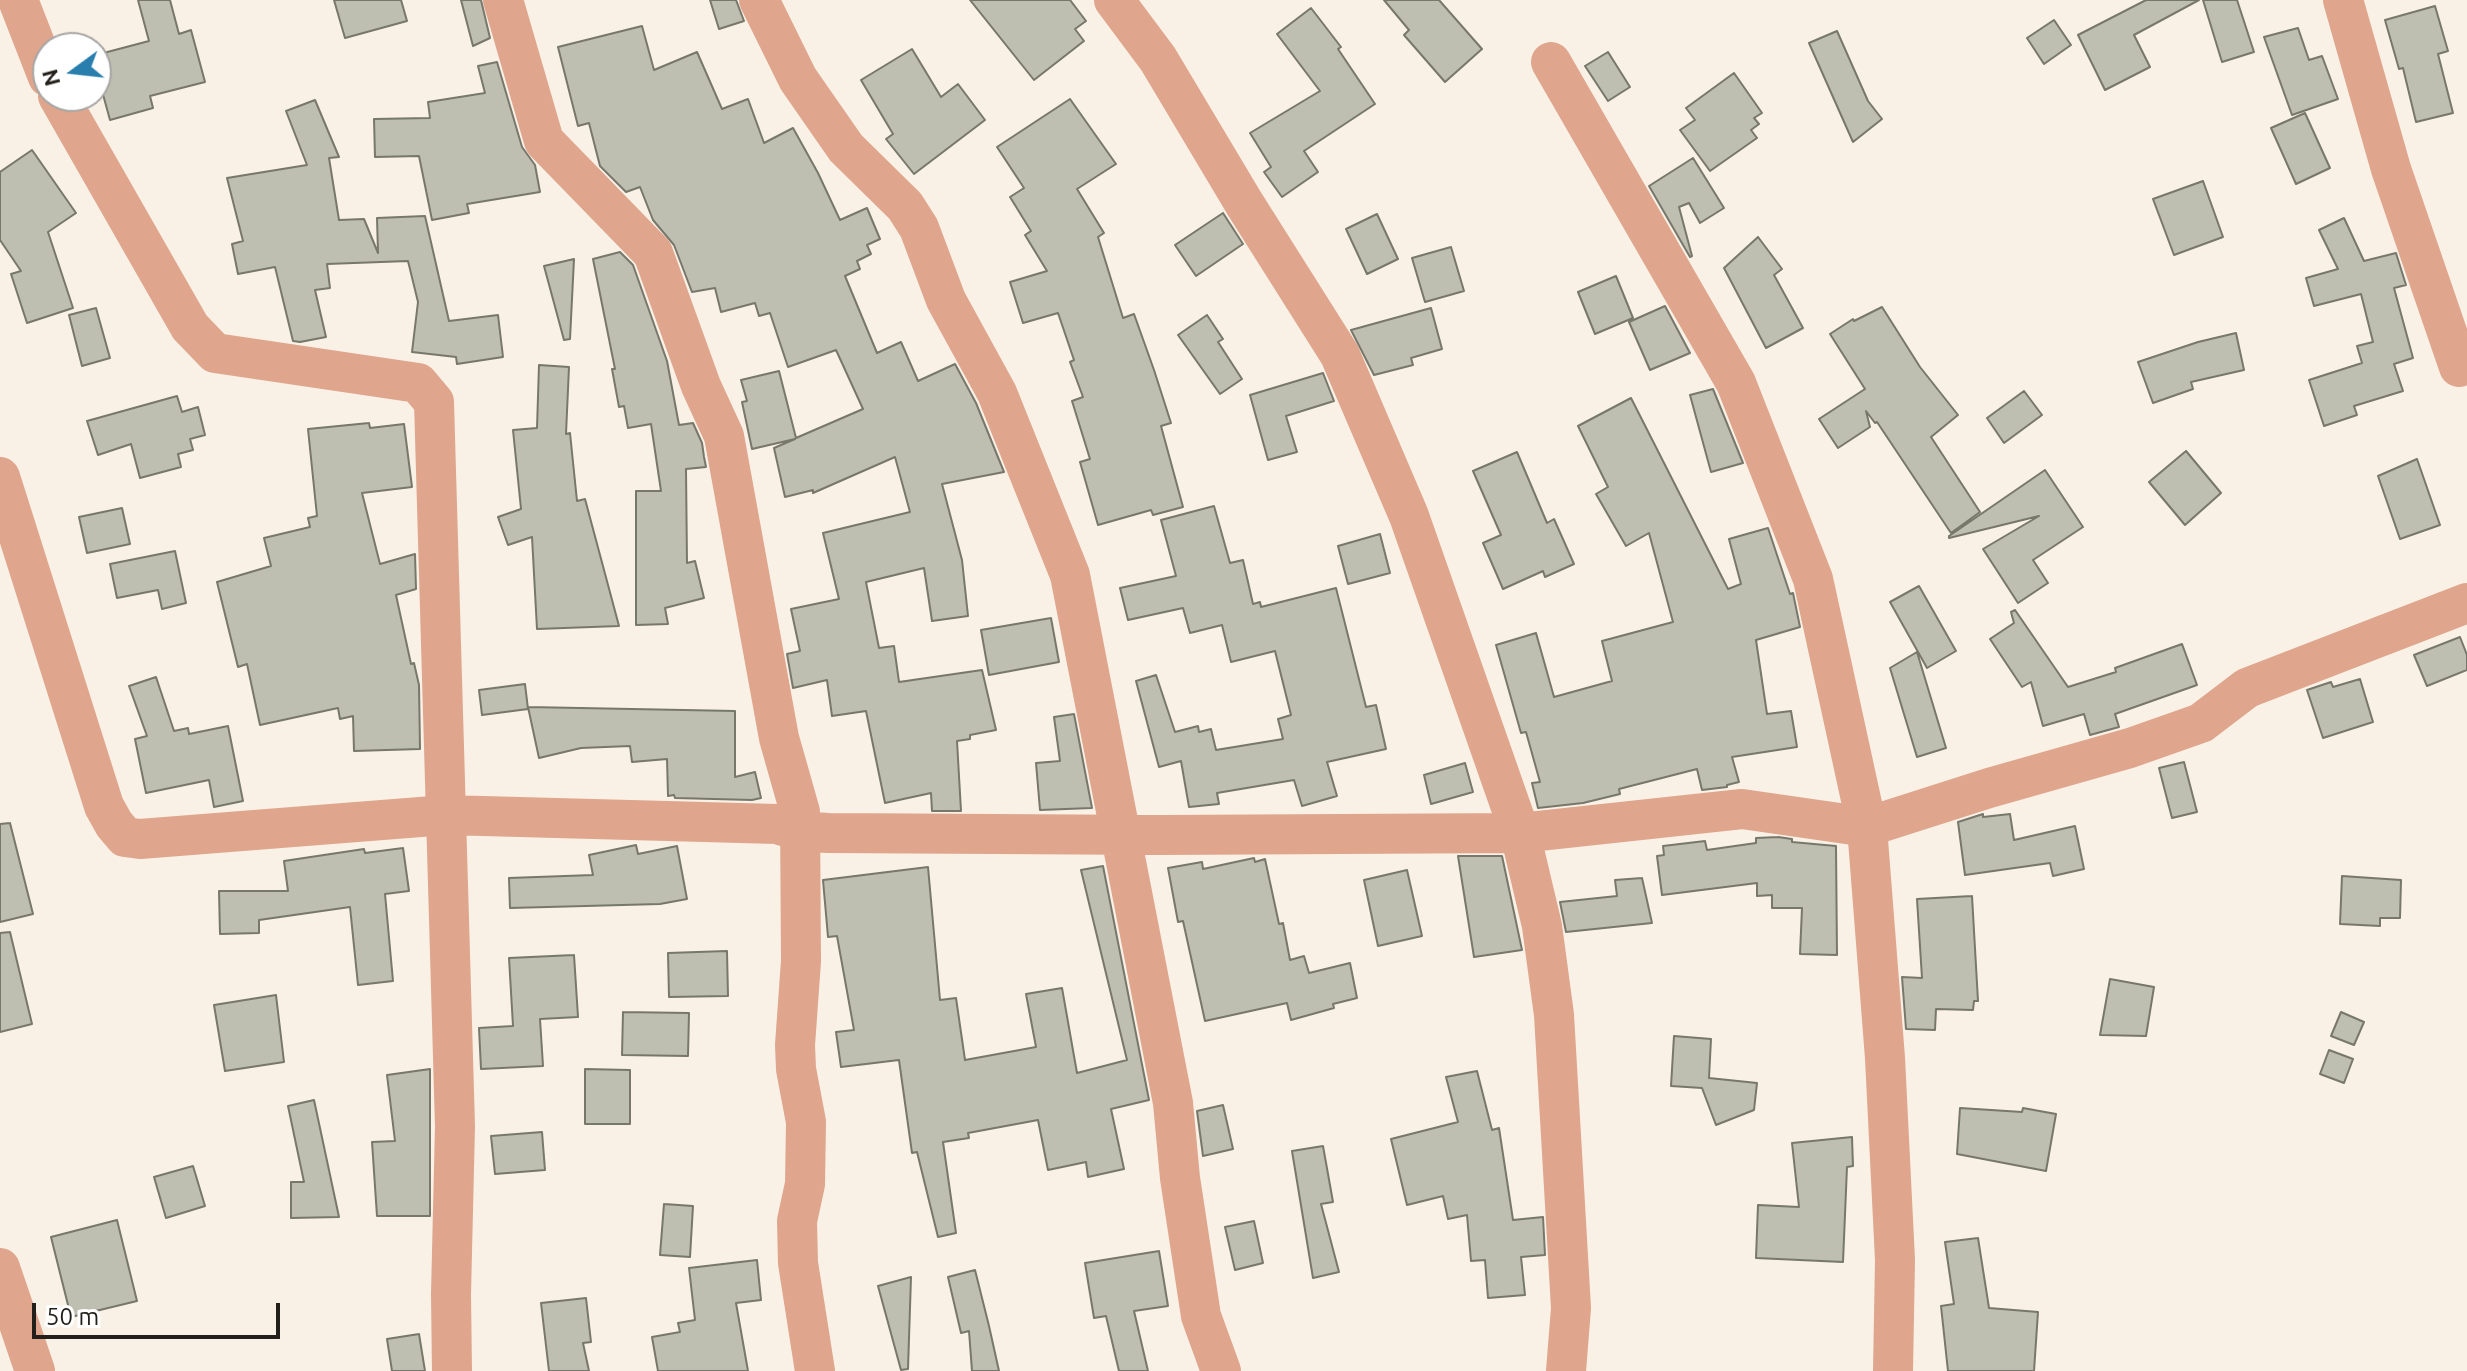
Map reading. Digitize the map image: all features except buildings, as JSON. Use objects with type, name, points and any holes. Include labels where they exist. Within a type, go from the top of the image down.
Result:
[{"type":"street","points":[[18,0],[32,36]]},
{"type":"street","points":[[503,0],[544,141],[653,253],[701,386],[724,436],[779,738],[800,812],[801,961],[795,1045],[796,1069],[806,1122],[805,1184],[797,1221],[798,1263],[815,1371]]},
{"type":"street","points":[[759,0],[798,79],[846,148],[905,206],[919,228],[946,300],[997,393],[1070,575],[1173,1103],[1180,1178],[1201,1316],[1221,1371]]},
{"type":"street","points":[[1114,0],[1158,59],[1340,355],[1409,516],[1520,833],[1542,926],[1554,1015],[1571,1308],[1566,1371]]},
{"type":"street","points":[[2343,0],[2391,169],[2459,367]]},
{"type":"street","points":[[1551,62],[1736,383],[1813,579],[1867,827],[1885,1058],[1895,1260],[1893,1371]]},
{"type":"street","points":[[67,112],[190,327],[215,353],[418,383],[434,402],[455,1126],[452,1371]]},
{"type":"street","points":[[0,477],[104,806],[125,837],[140,839],[446,815],[777,824],[800,831],[1120,835],[1520,833],[1742,809],[1867,827],[2130,748],[2201,723],[2247,688],[2467,603]]},
{"type":"street","points":[[0,1268],[35,1371]]}]
